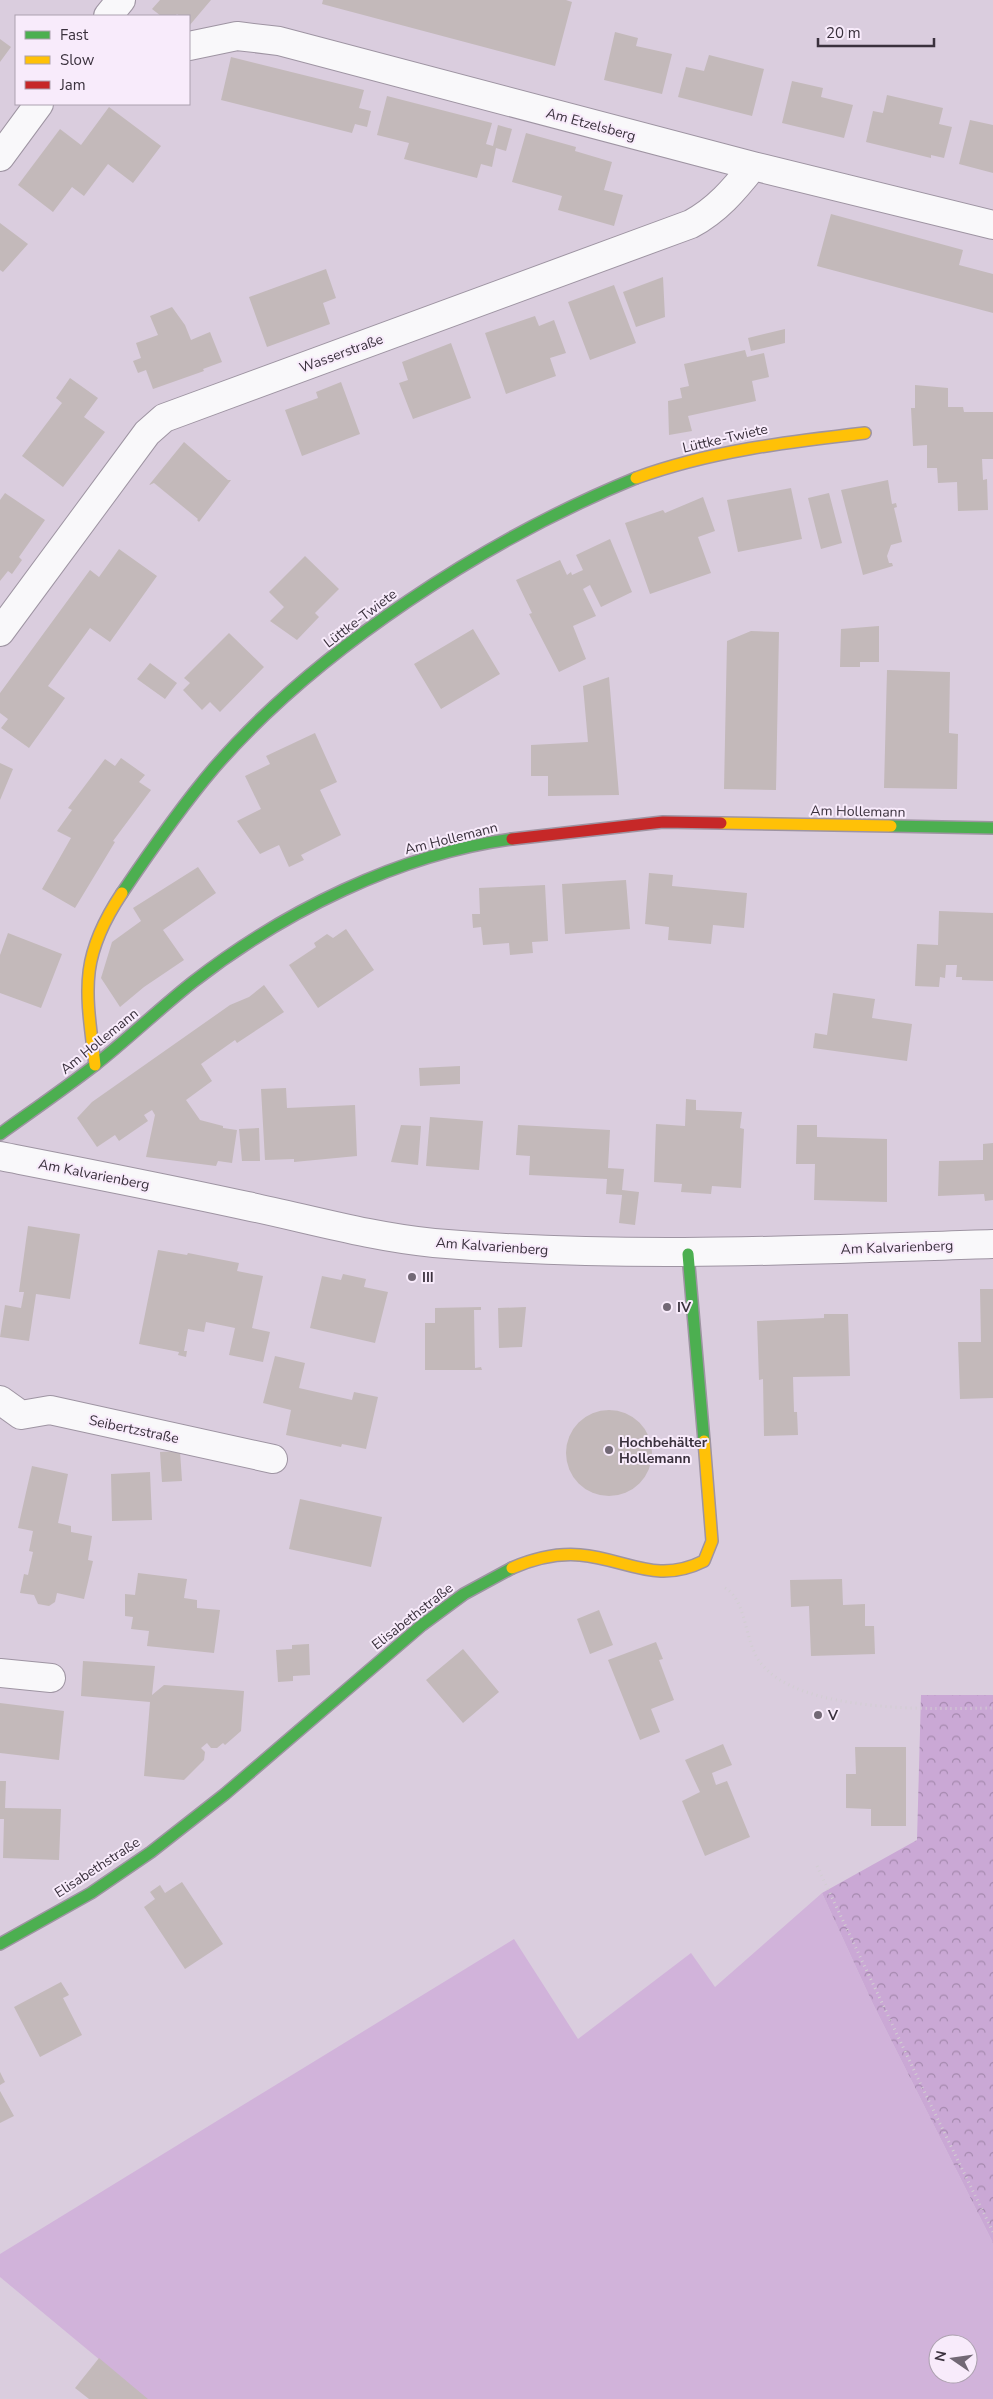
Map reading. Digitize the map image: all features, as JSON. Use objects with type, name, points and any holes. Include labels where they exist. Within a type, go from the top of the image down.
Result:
[{"type":"street","points":[[109,15],[121,0]]},
{"type":"street","name":"Am Etzelsberg","points":[[190,46],[237,36],[279,41],[753,166],[993,225]]},
{"type":"street","points":[[0,157],[38,105]]},
{"type":"street","name":"Wasserstraße","points":[[0,632],[147,433],[164,418],[691,224],[704,217],[726,199],[753,166]]},
{"type":"street","name":"Lüttke-Twiete","points":[[95,1065],[88,1002],[88,970],[96,939],[106,920],[158,838],[190,796],[240,738],[301,681],[377,622],[461,567],[538,524],[628,481],[673,466],[755,445],[865,432]]},
{"type":"street","name":"Am Hollemann","points":[[0,1134],[95,1065],[194,982],[269,930],[339,893],[403,865],[489,842],[585,829],[663,822],[993,828]]},
{"type":"street","name":"Am Kalvarienberg","points":[[0,1156],[181,1191],[371,1234],[405,1239],[541,1250],[688,1254],[993,1244]]},
{"type":"street","name":"Elisabethstraße","points":[[0,1944],[119,1875],[238,1783],[314,1715],[436,1613],[496,1576],[530,1561],[559,1554],[580,1555],[650,1571],[667,1572],[685,1572],[704,1561],[712,1541],[712,1526],[688,1254]]},
{"type":"street","name":"Seibertzstraße","points":[[0,1400],[21,1415],[50,1410],[273,1459]]},
{"type":"street","points":[[0,1673],[51,1678]]},
{"type":"path","points":[[716,1585],[730,1590],[736,1597],[748,1640],[759,1662],[772,1675],[788,1686],[802,1692],[854,1702],[938,1709],[993,1708]]},
{"type":"path","points":[[817,1866],[922,2088],[993,2232]]},
{"type":"shaded area","points":[[822,1893],[872,2002],[993,2243],[993,2399],[147,2399],[0,2277],[0,2254],[514,1939],[578,2039],[691,1953],[715,1987]]},
{"type":"green space","points":[[921,1695],[993,1695],[993,2243],[872,2002],[822,1893],[917,1840]]},
{"type":"building","points":[[160,0],[211,0],[190,25],[190,15],[160,15],[152,9]]},
{"type":"building","points":[[323,0],[566,0],[572,2],[555,66],[322,4]]},
{"type":"building","points":[[615,32],[638,38],[636,46],[672,54],[662,94],[604,80]]},
{"type":"building","points":[[0,39],[11,47],[0,62]]},
{"type":"building","points":[[709,55],[764,69],[752,116],[678,97],[686,67],[704,71]]},
{"type":"building","points":[[231,57],[364,90],[359,108],[371,111],[367,127],[355,124],[352,133],[221,100]]},
{"type":"building","points":[[792,81],[823,88],[821,97],[853,105],[844,138],[782,123]]},
{"type":"building","points":[[887,95],[943,108],[939,124],[952,127],[944,158],[931,155],[931,158],[866,142],[873,111],[883,113]]},
{"type":"building","points":[[387,96],[492,123],[486,144],[493,146],[498,125],[512,129],[506,151],[496,148],[492,167],[481,164],[477,178],[404,159],[409,143],[377,135]]},
{"type":"building","points":[[109,107],[161,146],[133,183],[108,164],[84,196],[72,187],[53,212],[18,185],[60,129],[81,145]]},
{"type":"building","points":[[970,120],[993,125],[993,173],[959,164]]},
{"type":"building","points":[[526,133],[576,147],[575,151],[612,162],[604,190],[623,195],[614,226],[558,210],[562,196],[512,182]]},
{"type":"building","points":[[831,214],[963,250],[959,265],[993,274],[993,313],[817,266]]},
{"type":"building","points":[[0,223],[28,244],[3,272],[0,270]]},
{"type":"building","points":[[326,269],[336,298],[323,303],[330,324],[267,347],[249,297]]},
{"type":"building","points":[[663,277],[665,317],[636,327],[623,292]]},
{"type":"building","points":[[614,285],[636,343],[590,360],[568,302]]},
{"type":"building","points":[[172,307],[185,325],[191,340],[210,332],[222,362],[203,369],[204,371],[153,389],[146,370],[138,373],[133,361],[141,358],[136,343],[158,335],[150,316]]},
{"type":"building","points":[[535,316],[539,326],[554,320],[566,353],[550,358],[556,376],[506,394],[485,333]]},
{"type":"building","points":[[785,329],[785,343],[751,351],[748,338]]},
{"type":"building","points":[[451,343],[471,398],[413,419],[399,383],[408,380],[402,362]]},
{"type":"building","points":[[745,350],[747,357],[764,353],[769,377],[752,381],[756,401],[688,416],[692,431],[669,435],[668,401],[682,398],[680,388],[689,386],[684,364]]},
{"type":"building","points":[[70,378],[98,398],[84,417],[105,432],[63,487],[22,456],[62,403],[56,398]]},
{"type":"building","points":[[341,382],[360,434],[302,456],[285,410],[318,398],[316,392]]},
{"type":"building","points":[[915,385],[948,388],[948,407],[963,407],[964,412],[993,412],[993,459],[982,459],[983,480],[987,479],[988,510],[958,511],[957,482],[938,483],[937,468],[927,468],[927,445],[913,446],[911,408],[915,408]]},
{"type":"building","points":[[184,442],[228,480],[231,480],[199,522],[198,519],[154,483],[149,485]]},
{"type":"building","points":[[888,480],[892,504],[896,503],[897,507],[894,508],[902,542],[891,545],[887,556],[889,563],[892,563],[893,566],[863,575],[841,490]]},
{"type":"building","points":[[791,488],[802,539],[738,552],[727,500]]},
{"type":"building","points":[[5,493],[45,520],[19,557],[22,560],[12,574],[8,571],[0,581],[0,500]]},
{"type":"building","points":[[829,493],[842,543],[821,549],[808,498]]},
{"type":"building","points":[[703,497],[715,531],[698,537],[711,573],[650,594],[625,523],[663,510],[665,513]]},
{"type":"building","points":[[610,539],[632,592],[601,607],[590,585],[583,589],[596,616],[573,626],[586,659],[559,672],[529,614],[532,613],[516,580],[560,560],[567,575],[571,572],[572,575],[583,570],[576,555]]},
{"type":"building","points":[[119,549],[157,576],[110,642],[90,628],[48,686],[65,698],[29,748],[1,728],[8,719],[0,713],[0,693],[90,570],[99,577]]},
{"type":"building","points":[[305,556],[339,589],[315,613],[319,617],[297,640],[270,621],[284,607],[269,592]]},
{"type":"building","points":[[879,626],[879,662],[860,662],[860,667],[840,667],[841,629]]},
{"type":"building","points":[[473,629],[500,674],[441,709],[414,664]]},
{"type":"building","points":[[751,631],[779,632],[776,790],[724,789],[727,641]]},
{"type":"building","points":[[229,633],[264,667],[220,712],[210,702],[202,710],[183,690],[190,683],[184,678]]},
{"type":"building","points":[[150,663],[177,683],[165,699],[137,679]]},
{"type":"building","points":[[887,670],[950,672],[949,733],[958,734],[957,789],[884,788]]},
{"type":"building","points":[[609,677],[619,795],[548,796],[548,776],[531,776],[531,745],[588,742],[583,686]]},
{"type":"building","points":[[315,733],[337,782],[320,790],[341,835],[301,855],[304,860],[289,867],[279,845],[260,854],[237,821],[261,809],[245,776],[270,764],[266,756]]},
{"type":"building","points":[[121,758],[145,775],[139,782],[151,790],[113,841],[115,842],[75,908],[42,889],[71,838],[57,831],[72,810],[68,808],[105,759],[115,766]]},
{"type":"building","points":[[0,763],[13,769],[0,800]]},
{"type":"building","points":[[198,867],[216,893],[163,930],[184,960],[144,987],[120,1007],[101,978],[112,942],[141,921],[133,908]]},
{"type":"building","points":[[649,873],[673,875],[672,886],[747,893],[744,928],[713,925],[711,944],[668,940],[669,927],[645,924]]},
{"type":"building","points":[[626,880],[630,929],[565,934],[562,884]]},
{"type":"building","points":[[545,885],[548,941],[532,942],[533,953],[510,955],[509,943],[483,945],[481,927],[473,928],[472,914],[480,914],[479,888]]},
{"type":"building","points":[[939,911],[993,913],[993,981],[962,980],[962,977],[956,977],[957,965],[946,965],[945,978],[940,977],[939,987],[915,986],[917,944],[938,945]]},
{"type":"building","points":[[346,929],[374,970],[318,1008],[289,965],[316,947],[314,943],[327,934],[333,938]]},
{"type":"building","points":[[8,933],[62,954],[41,1008],[0,993],[0,955]]},
{"type":"building","points":[[264,985],[284,1012],[237,1043],[235,1040],[201,1064],[212,1081],[186,1100],[200,1120],[223,1126],[223,1128],[237,1130],[232,1163],[218,1161],[216,1166],[146,1157],[155,1115],[152,1110],[144,1115],[148,1121],[119,1141],[115,1135],[97,1147],[77,1118],[92,1102],[230,1005],[249,997]]},
{"type":"building","points":[[833,993],[875,999],[872,1018],[912,1024],[907,1061],[813,1048],[815,1033],[827,1035]]},
{"type":"building","points":[[460,1066],[460,1084],[420,1086],[419,1068]]},
{"type":"building","points":[[286,1088],[287,1108],[355,1105],[357,1156],[294,1162],[294,1159],[265,1160],[261,1089]]},
{"type":"building","points":[[686,1099],[696,1100],[696,1110],[742,1112],[740,1128],[744,1129],[741,1188],[712,1186],[711,1194],[681,1192],[682,1184],[654,1182],[656,1124],[685,1126]]},
{"type":"building","points":[[430,1117],[483,1121],[479,1170],[426,1166]]},
{"type":"building","points":[[401,1125],[421,1126],[418,1165],[391,1162]]},
{"type":"building","points":[[518,1125],[610,1130],[608,1168],[624,1169],[622,1190],[639,1192],[635,1225],[619,1223],[622,1195],[606,1194],[607,1179],[529,1175],[530,1156],[516,1155]]},
{"type":"building","points":[[797,1125],[817,1125],[817,1137],[887,1139],[887,1202],[814,1200],[815,1164],[796,1164]]},
{"type":"building","points":[[259,1128],[260,1161],[242,1161],[239,1129]]},
{"type":"building","points":[[993,1143],[993,1200],[985,1201],[984,1194],[938,1196],[939,1161],[983,1160],[983,1144]]},
{"type":"building","points":[[28,1226],[80,1234],[70,1299],[36,1294],[29,1341],[0,1337],[5,1305],[21,1308],[24,1292],[19,1292]]},
{"type":"building","points":[[158,1250],[187,1255],[188,1253],[239,1263],[237,1271],[263,1276],[252,1328],[270,1332],[263,1362],[229,1355],[235,1328],[206,1322],[204,1332],[188,1329],[184,1351],[187,1351],[186,1357],[178,1355],[179,1352],[139,1344]]},
{"type":"building","points":[[343,1274],[366,1279],[364,1287],[388,1292],[375,1343],[310,1328],[322,1276],[341,1280]]},
{"type":"building","points":[[980,1289],[993,1289],[993,1398],[960,1399],[958,1342],[981,1342]]},
{"type":"building","points":[[481,1307],[481,1310],[474,1310],[475,1368],[481,1367],[482,1370],[425,1370],[425,1323],[435,1323],[435,1308]]},
{"type":"building","points":[[526,1307],[522,1347],[499,1348],[498,1308]]},
{"type":"building","points":[[824,1314],[848,1314],[850,1376],[793,1377],[794,1412],[797,1412],[798,1435],[764,1436],[763,1379],[759,1380],[757,1321],[824,1318]]},
{"type":"building","points":[[275,1356],[305,1363],[299,1388],[352,1400],[354,1392],[378,1397],[366,1449],[342,1444],[341,1447],[286,1435],[291,1410],[263,1403]]},
{"type":"building","name":"Hochbehälter Hollemann","points":[[609,1410],[626,1413],[640,1422],[649,1436],[652,1453],[649,1470],[640,1484],[626,1493],[609,1496],[592,1493],[578,1484],[569,1470],[566,1453],[569,1436],[578,1422],[592,1413]]},
{"type":"building","points":[[180,1451],[182,1481],[162,1482],[160,1452]]},
{"type":"building","points":[[32,1466],[68,1474],[58,1523],[71,1526],[71,1532],[92,1536],[88,1560],[93,1561],[84,1599],[57,1593],[55,1602],[49,1606],[38,1604],[34,1595],[20,1593],[24,1574],[28,1575],[33,1552],[29,1551],[33,1531],[18,1528]]},
{"type":"building","points":[[150,1472],[152,1520],[112,1521],[111,1474]]},
{"type":"building","points":[[300,1499],[382,1517],[371,1567],[289,1549]]},
{"type":"building","points":[[138,1573],[187,1579],[184,1598],[197,1600],[197,1608],[220,1610],[214,1653],[147,1646],[149,1631],[131,1629],[133,1617],[125,1616],[125,1594],[135,1595]]},
{"type":"building","points":[[842,1579],[843,1605],[865,1604],[865,1626],[874,1626],[875,1654],[811,1656],[809,1606],[791,1607],[790,1580]]},
{"type":"building","points":[[599,1610],[613,1645],[590,1654],[577,1619]]},
{"type":"building","points":[[656,1642],[663,1659],[659,1660],[674,1700],[651,1709],[660,1732],[640,1740],[608,1660]]},
{"type":"building","points":[[309,1644],[310,1675],[293,1676],[293,1681],[278,1682],[276,1650],[292,1649],[292,1645]]},
{"type":"building","points":[[463,1649],[499,1692],[463,1723],[426,1680]]},
{"type":"building","points":[[83,1661],[155,1666],[152,1695],[164,1685],[244,1691],[241,1731],[225,1745],[223,1743],[217,1748],[211,1748],[207,1743],[201,1748],[205,1752],[204,1760],[184,1780],[144,1776],[150,1702],[81,1696]]},
{"type":"building","points":[[0,1703],[64,1711],[59,1760],[0,1753]]},
{"type":"building","points":[[723,1744],[732,1765],[712,1773],[716,1785],[727,1781],[750,1837],[705,1856],[682,1801],[700,1792],[685,1760]]},
{"type":"building","points":[[855,1747],[906,1747],[906,1826],[871,1826],[871,1809],[846,1808],[846,1774],[856,1774]]},
{"type":"building","points":[[0,1781],[6,1781],[5,1808],[61,1809],[59,1860],[3,1858],[4,1819],[0,1819]]},
{"type":"building","points":[[182,1882],[223,1944],[185,1969],[144,1907],[155,1899],[150,1892],[160,1885],[165,1893]]},
{"type":"building","points":[[61,1982],[69,1995],[63,1998],[82,2035],[40,2057],[14,2007]]},
{"type":"building","points":[[0,2072],[5,2082],[0,2085]]},
{"type":"building","points":[[0,2091],[14,2116],[0,2123]]},
{"type":"building","points":[[99,2358],[148,2399],[89,2399],[75,2388]]},
{"type":"traffic: fast","points":[[122,893],[166,829],[214,768],[256,724],[303,680],[354,639],[409,600],[465,564],[580,503],[636,478]]},
{"type":"traffic: fast","points":[[891,826],[993,828]]},
{"type":"traffic: fast","points":[[0,1134],[95,1065],[193,982],[265,932],[304,910],[385,872],[427,858],[512,839]]},
{"type":"traffic: fast","points":[[688,1254],[704,1441]]},
{"type":"traffic: fast","points":[[0,1944],[91,1893],[151,1852],[225,1794],[422,1625],[464,1594],[512,1568]]},
{"type":"traffic: slow","points":[[636,478],[720,454],[778,444],[865,433]]},
{"type":"traffic: slow","points":[[721,823],[891,826]]},
{"type":"traffic: slow","points":[[95,1065],[89,1016],[89,976],[98,937],[122,893]]},
{"type":"traffic: slow","points":[[512,1568],[537,1559],[563,1555],[597,1557],[656,1571],[687,1568],[704,1561],[712,1541],[704,1441]]},
{"type":"traffic: jam","points":[[512,839],[663,822],[721,823]]},
{"type":"place","name":"III","points":[[412,1277]]},
{"type":"place","name":"IV","points":[[667,1307]]},
{"type":"place","name":"Hochbehälter Hollemann","points":[[609,1450]]},
{"type":"place","name":"V","points":[[818,1715]]}]
